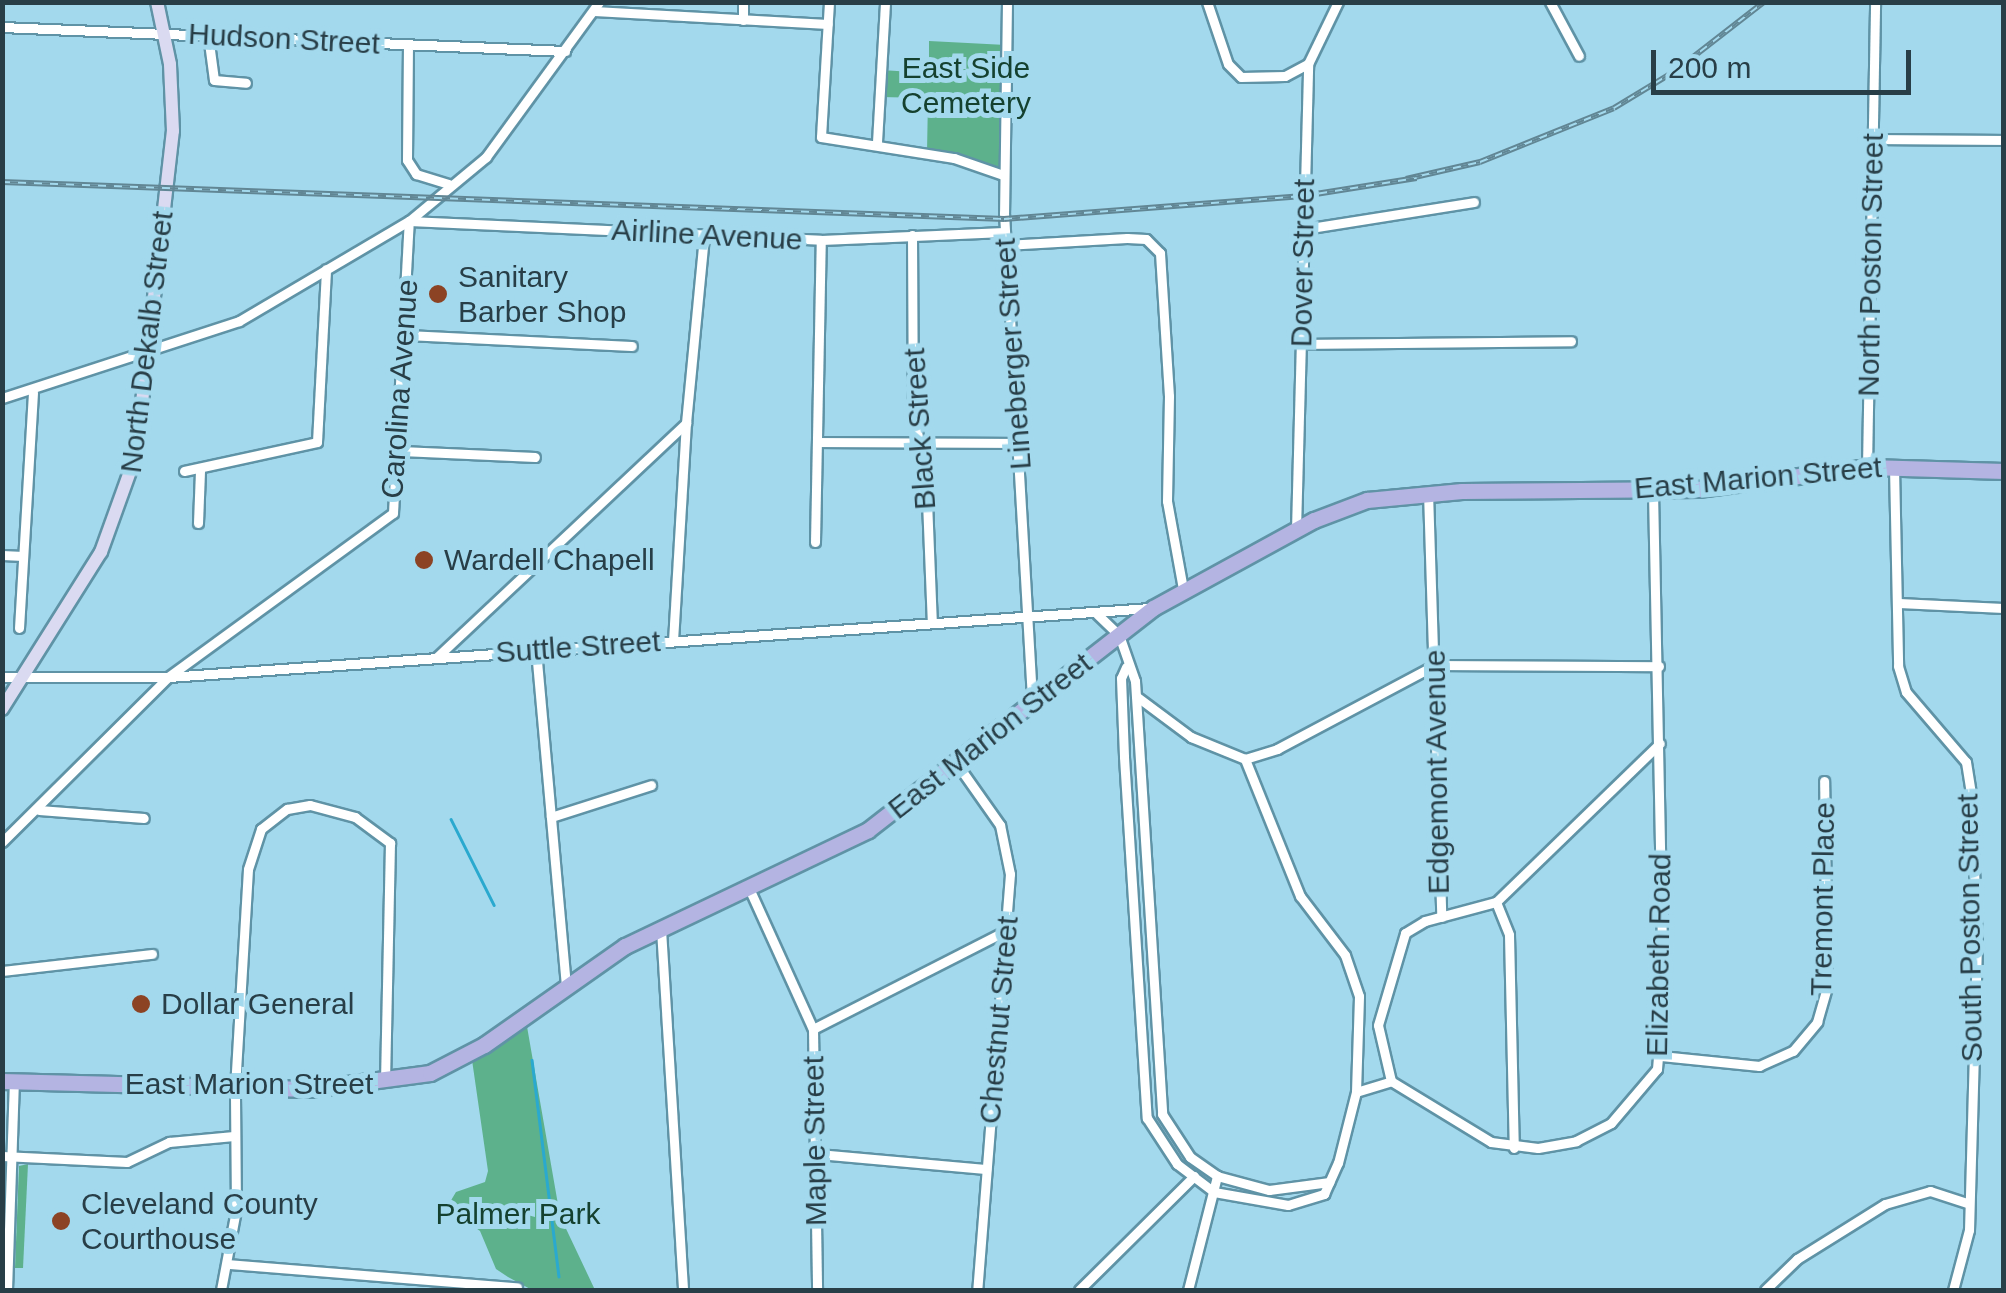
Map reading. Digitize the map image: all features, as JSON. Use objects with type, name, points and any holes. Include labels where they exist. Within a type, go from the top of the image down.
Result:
[{"type":"main road","name":"North Dekalb Street","points":[[2,709],[101,552],[122,504],[136,456],[173,130],[166,33],[157,2]]},
{"type":"main road","name":"East Marion Street","points":[[8,1082],[235,1088],[384,1084],[456,1062],[566,986],[660,928],[868,830],[1183,589],[1296,530],[1367,500],[1428,492],[1653,490],[1867,466],[2004,470]]},
{"type":"street","points":[[743,2],[743,20]]},
{"type":"street","points":[[829,2],[821,138],[878,142],[1003,176]]},
{"type":"street","points":[[878,142],[885,2]]},
{"type":"street","name":"Lineberger Street","points":[[1007,2],[1004,232],[1020,443],[1032,704]]},
{"type":"street","points":[[1207,2],[1228,64],[1241,77],[1285,76],[1308,64]]},
{"type":"street","name":"Dover Street","points":[[1296,530],[1308,64],[1338,2]]},
{"type":"street","points":[[1550,2],[1579,56]]},
{"type":"street","name":"North Poston Street","points":[[1867,466],[1875,2]]},
{"type":"street","points":[[2,398],[33,392],[239,320],[409,221],[486,157],[597,7],[828,24]]},
{"type":"street","name":"Hudson Street","points":[[2,27],[565,51]]},
{"type":"street","points":[[208,36],[214,80],[246,83]]},
{"type":"street","points":[[408,44],[407,160],[416,174],[450,184]]},
{"type":"street","points":[[1874,139],[2004,140]]},
{"type":"street","points":[[1304,229],[1474,202]]},
{"type":"street","name":"Airline Avenue","points":[[409,221],[821,240],[1004,232]]},
{"type":"street","name":"Carolina Avenue","points":[[2,842],[39,810],[168,677],[394,513],[409,221]]},
{"type":"street","name":"Black Street","points":[[912,235],[918,444],[932,624]]},
{"type":"street","points":[[673,641],[686,423],[704,236]]},
{"type":"street","points":[[1005,245],[1140,238],[1161,257],[1167,500],[1183,589]]},
{"type":"street","points":[[815,542],[821,240]]},
{"type":"street","points":[[184,471],[200,470],[238,454],[305,449],[317,442],[326,270]]},
{"type":"street","points":[[406,335],[632,346]]},
{"type":"street","points":[[1302,344],[1571,341]]},
{"type":"street","points":[[19,628],[33,392]]},
{"type":"street","points":[[437,657],[686,423]]},
{"type":"street","points":[[817,442],[1020,443]]},
{"type":"street","points":[[400,452],[535,457]]},
{"type":"street","name":"South Poston Street","points":[[1894,466],[1898,666],[1906,692],[1966,762],[1971,794],[1977,944],[1966,1203],[1969,1230],[1953,1290]]},
{"type":"street","points":[[198,523],[200,470]]},
{"type":"street","name":"Elizabeth Road","points":[[1391,1081],[1476,1135],[1514,1148],[1558,1146],[1597,1132],[1634,1100],[1661,1056],[1659,666],[1653,490]]},
{"type":"street","name":"Edgemont Avenue","points":[[1391,1081],[1378,1024],[1394,962],[1406,933],[1441,917],[1428,492]]},
{"type":"street","points":[[2,556],[23,556]]},
{"type":"street","points":[[1898,604],[2004,608]]},
{"type":"street","name":"Suttle Street","points":[[2,677],[26,673],[168,677],[1154,608]]},
{"type":"street","points":[[1089,612],[1106,618],[1119,635],[1136,696],[1154,1034],[1162,1114],[1202,1167],[1218,1176],[1269,1190],[1329,1182]]},
{"type":"street","points":[[536,650],[566,986]]},
{"type":"street","points":[[1136,696],[1200,743],[1245,759],[1277,749],[1435,666],[1659,666]]},
{"type":"street","points":[[1126,667],[1121,679],[1147,1118],[1192,1179],[1214,1192],[1288,1205],[1324,1194],[1356,1092],[1356,974],[1300,896],[1245,759]]},
{"type":"street","points":[[1441,917],[1496,902],[1660,743]]},
{"type":"street","name":"Chestnut Street","points":[[958,764],[1005,838],[1007,930],[976,1290]]},
{"type":"street","name":"Tremont Place","points":[[1661,1056],[1758,1066],[1793,1051],[1817,1022],[1827,986],[1824,780]]},
{"type":"street","points":[[551,818],[651,785]]},
{"type":"street","points":[[221,1290],[236,1210],[235,1088],[250,854],[261,830],[299,806],[365,822],[392,849],[384,1084]]},
{"type":"street","points":[[39,810],[144,818]]},
{"type":"street","points":[[1130,862],[1144,862]]},
{"type":"street","name":"Maple Street","points":[[748,886],[813,1030],[817,1290]]},
{"type":"street","points":[[1496,902],[1509,935],[1514,1148]]},
{"type":"street","points":[[660,928],[672,1028],[670,1130],[683,1290]]},
{"type":"street","points":[[813,1030],[1007,930]]},
{"type":"street","points":[[2,971],[152,954]]},
{"type":"street","points":[[1140,1034],[1154,1034]]},
{"type":"street","points":[[1356,1092],[1391,1081]]},
{"type":"street","points":[[8,1082],[8,1290]]},
{"type":"street","points":[[7,1156],[127,1162],[169,1142],[234,1136]]},
{"type":"street","points":[[817,1154],[986,1170]]},
{"type":"street","points":[[1079,1290],[1202,1167]]},
{"type":"street","points":[[1188,1290],[1218,1176]]},
{"type":"street","points":[[1764,1290],[1818,1244],[1885,1204],[1930,1190],[1966,1203]]},
{"type":"street","points":[[228,1264],[517,1288]]},
{"type":"green space","name":"East Side Cemetery","points":[[929,41],[1006,45],[1003,175],[927,152],[928,98],[880,97],[881,70],[929,73]]},
{"type":"green space","name":"Palmer Park","points":[[525,1015],[560,1216],[595,1290],[532,1290],[508,1277],[496,1269],[480,1231],[447,1207],[456,1192],[485,1182],[488,1171],[471,1053]]},
{"type":"green space","points":[[28,1164],[23,1268],[15,1268],[19,1166]]},
{"type":"waterway","points":[[451,819],[494,905]]},
{"type":"waterway","points":[[532,1060],[559,1276]]},
{"type":"railway","points":[[1406,179],[1480,162],[1614,108],[1675,71],[1764,2]]},
{"type":"railway","points":[[2,182],[1004,219],[1303,196],[1417,178]]},
{"type":"place","name":"Sanitary Barber Shop","points":[[438,294]]},
{"type":"place","name":"Wardell Chapell","points":[[424,560]]},
{"type":"place","name":"Dollar General","points":[[141,1004]]},
{"type":"place","name":"Cleveland County Courthouse","points":[[61,1221]]}]
